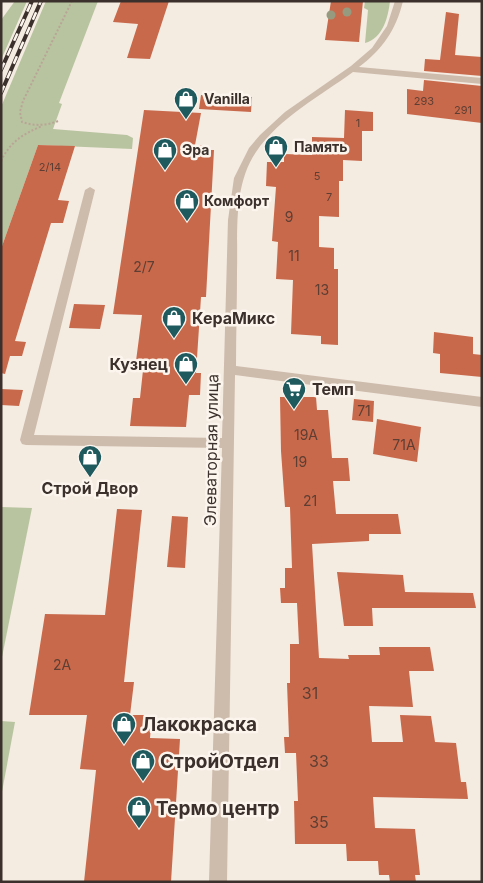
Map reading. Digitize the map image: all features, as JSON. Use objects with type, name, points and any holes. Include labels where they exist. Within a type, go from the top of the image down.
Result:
[{"type":"street","name":"Элеваторная улица","points":[[218,882],[233,210],[240,174],[254,149],[273,128],[294,110],[351,69],[382,42],[394,20],[399,1]]},
{"type":"street","points":[[351,69],[482,81]]},
{"type":"street","points":[[90,190],[26,440],[228,443]]},
{"type":"street","points":[[229,370],[482,402]]},
{"type":"path","points":[[44,125],[22,122],[20,112],[23,101],[72,1]]},
{"type":"path","points":[[1,161],[6,148],[15,139],[44,125],[58,122]]},
{"type":"green space","points":[[15,1],[27,1],[1,60],[1,20]]},
{"type":"green space","points":[[46,1],[98,1],[59,103],[62,104],[53,129],[127,135],[133,138],[132,149],[38,145],[1,249],[1,107]]},
{"type":"green space","points":[[365,1],[390,1],[388,14],[380,32],[376,37],[365,43],[368,10],[364,8]]},
{"type":"green space","points":[[1,507],[32,508],[1,662]]},
{"type":"green space","points":[[1,721],[15,722],[1,797]]},
{"type":"building","points":[[121,1],[169,1],[150,59],[127,58],[138,24],[113,22]]},
{"type":"building","points":[[331,1],[363,1],[359,42],[325,40]]},
{"type":"building","points":[[446,12],[459,14],[455,55],[482,57],[482,76],[424,71],[425,59],[440,60]]},
{"type":"building","points":[[424,80],[482,86],[482,123],[407,114],[407,89],[423,91]]},
{"type":"building","points":[[201,95],[252,97],[251,112],[199,109]]},
{"type":"building","points":[[144,110],[201,113],[195,145],[204,146],[204,150],[214,150],[206,297],[201,297],[196,373],[201,373],[200,395],[189,395],[186,427],[130,426],[133,398],[140,398],[144,361],[136,361],[142,315],[113,314]]},
{"type":"building","points":[[345,110],[373,112],[373,131],[362,131],[362,161],[343,160],[343,181],[339,181],[339,217],[319,216],[319,247],[334,248],[334,269],[338,269],[338,345],[321,344],[321,336],[291,334],[293,280],[276,279],[278,242],[272,241],[276,187],[266,186],[267,162],[284,162],[284,154],[312,155],[312,137],[344,138]]},
{"type":"building","points":[[38,145],[75,146],[58,200],[69,201],[63,223],[51,223],[15,341],[26,342],[22,356],[10,356],[5,374],[1,373],[1,249]]},
{"type":"building","points":[[74,304],[105,305],[100,329],[69,328]]},
{"type":"building","points":[[434,332],[473,337],[473,354],[482,355],[482,377],[440,373],[440,354],[433,353]]},
{"type":"building","points":[[1,389],[23,390],[19,406],[1,405]]},
{"type":"building","points":[[280,397],[316,397],[317,410],[328,410],[332,458],[348,458],[350,481],[333,481],[336,514],[398,514],[401,534],[369,534],[369,541],[312,544],[319,658],[349,659],[348,655],[380,655],[379,647],[430,647],[434,671],[409,671],[413,707],[369,706],[372,742],[403,742],[400,715],[431,716],[435,742],[456,743],[461,782],[466,782],[468,799],[373,797],[375,828],[415,829],[420,875],[415,875],[416,882],[390,882],[389,875],[379,875],[378,861],[347,861],[346,844],[295,844],[294,801],[298,801],[296,753],[285,753],[284,737],[289,737],[287,683],[290,683],[290,644],[299,644],[297,603],[281,603],[280,588],[285,588],[285,568],[292,568],[290,507],[285,507],[281,451]]},
{"type":"building","points":[[354,399],[374,401],[373,422],[352,420]]},
{"type":"building","points":[[377,419],[421,427],[417,462],[373,454]]},
{"type":"building","points":[[117,509],[142,510],[124,682],[134,682],[130,715],[152,715],[150,738],[180,739],[171,882],[84,882],[96,770],[80,769],[87,715],[29,715],[45,614],[105,615]]},
{"type":"building","points":[[172,516],[188,517],[185,568],[167,567]]},
{"type":"building","points":[[337,572],[403,575],[405,592],[473,593],[476,608],[372,608],[373,626],[344,626]]},
{"type":"railway","points":[[1,70],[32,1]]},
{"type":"railway","points":[[1,93],[41,1]]},
{"type":"place","name":"Vanilla","points":[[186,120]]},
{"type":"place","name":"Память","points":[[276,168]]},
{"type":"place","name":"Эра","points":[[165,171]]},
{"type":"place","name":"Комфорт","points":[[187,222]]},
{"type":"place","name":"КераМикс","points":[[174,339]]},
{"type":"place","name":"Кузнец","points":[[186,385]]},
{"type":"place","name":"Темп","points":[[294,410]]},
{"type":"place","name":"Строй Двор","points":[[90,478]]},
{"type":"place","name":"Лакокраска","points":[[124,745]]},
{"type":"place","name":"СтройОтдел","points":[[143,782]]},
{"type":"place","name":"Термо центр","points":[[139,829]]}]
